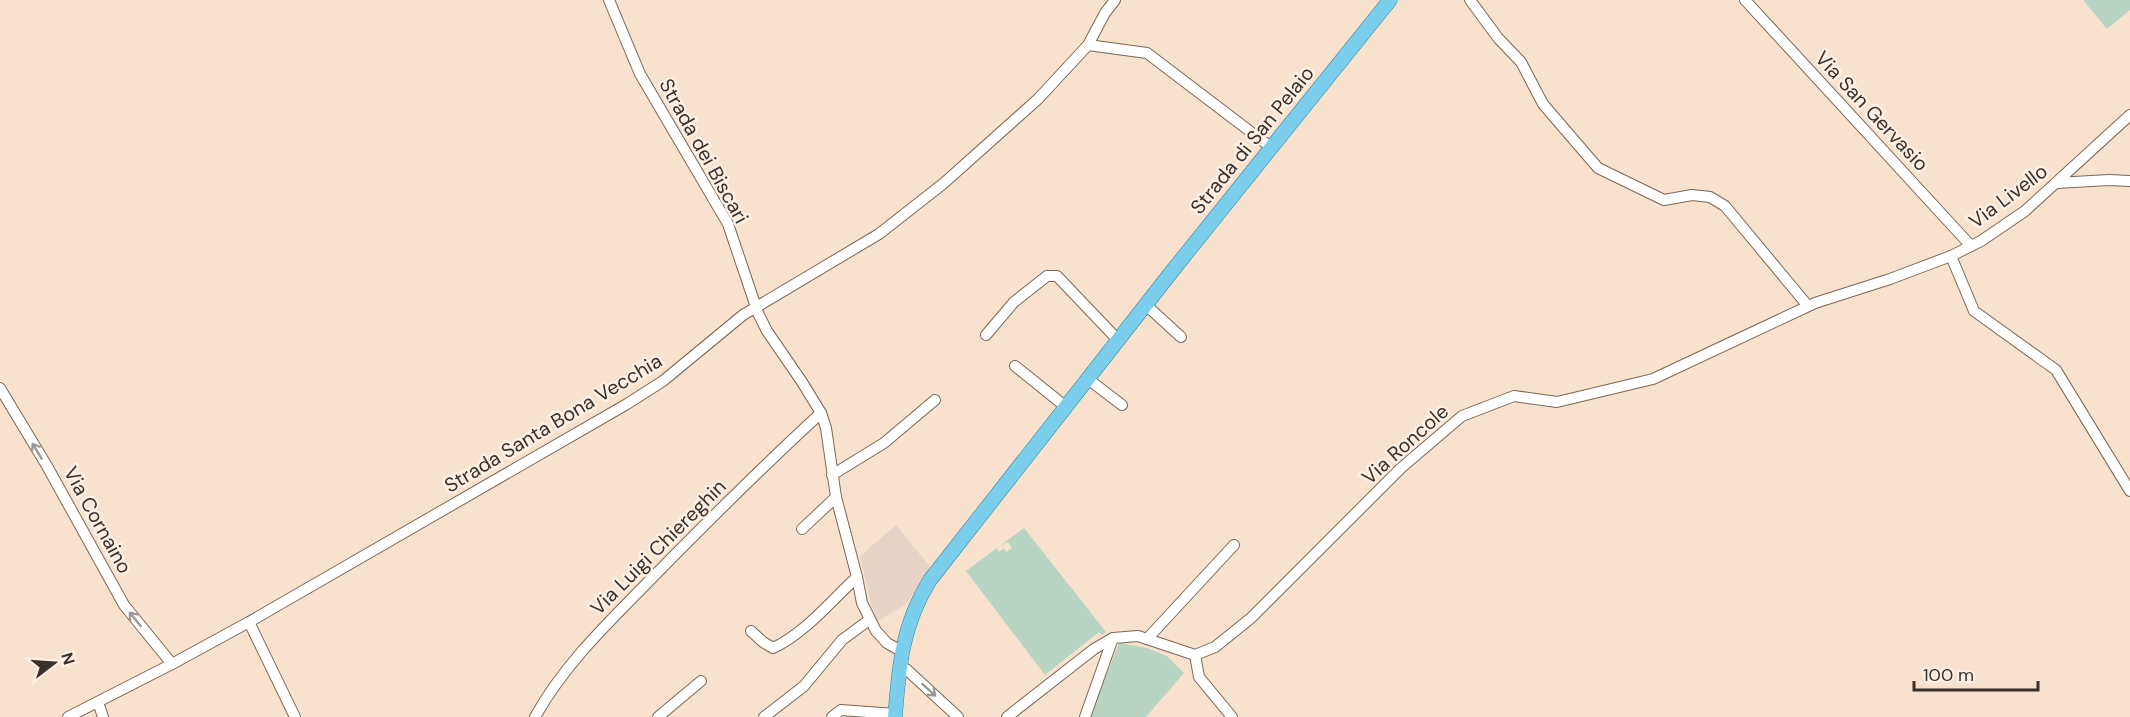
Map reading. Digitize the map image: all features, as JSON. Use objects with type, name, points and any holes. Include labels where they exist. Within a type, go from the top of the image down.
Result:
[{"type":"main road","name":"Strada di San Pelaio","points":[[895,715],[901,651],[917,600],[930,580],[1118,340],[1390,0]]},
{"type":"street","name":"Strada dei Biscari","points":[[609,0],[640,74],[728,224],[755,307],[767,331],[821,413],[836,496],[862,603],[869,620]]},
{"type":"street","name":"Strada Santa Bona Vecchia","points":[[68,717],[249,622],[654,387],[743,315],[879,234],[944,183],[1038,99],[1088,45],[1105,13],[1115,0]]},
{"type":"street","points":[[1470,0],[1498,38],[1521,62],[1543,104],[1598,168],[1664,200],[1692,195],[1710,197],[1725,206],[1808,306]]},
{"type":"street","name":"Via San Gervasio","points":[[1745,0],[1971,246]]},
{"type":"street","points":[[1088,45],[1147,53],[1272,148]]},
{"type":"street","name":"Via Livello","points":[[1890,279],[1951,256],[2012,221],[2130,115]]},
{"type":"street","points":[[2056,183],[2130,181]]},
{"type":"street","points":[[1951,256],[1974,311],[2056,370],[2130,491]]},
{"type":"street","points":[[986,335],[1014,302],[1047,276],[1057,276],[1118,340]]},
{"type":"street","name":"Via Roncole","points":[[1195,655],[1215,647],[1251,618],[1401,468],[1462,416],[1514,396],[1557,402],[1653,379],[1808,306],[1890,279]]},
{"type":"street","points":[[1146,305],[1181,337]]},
{"type":"street","points":[[1015,366],[1066,406]]},
{"type":"street","points":[[1088,378],[1122,405]]},
{"type":"street","name":"Via Cornaino","points":[[0,388],[47,466],[124,605],[172,664]]},
{"type":"street","points":[[832,475],[884,442],[935,400]]},
{"type":"street","name":"Via Luigi Chiereghin","points":[[535,717],[547,695],[585,646],[753,476],[821,413]]},
{"type":"street","points":[[802,529],[836,496]]},
{"type":"street","points":[[1147,639],[1234,545]]},
{"type":"street","points":[[752,631],[773,648],[803,628],[857,577]]},
{"type":"street","points":[[764,717],[804,686],[842,640],[869,620],[887,643],[901,651]]},
{"type":"street","points":[[249,622],[295,717]]},
{"type":"street","points":[[1007,717],[1094,649],[1113,638],[1137,636],[1195,655],[1199,677],[1232,717]]},
{"type":"street","points":[[1085,717],[1113,638]]},
{"type":"street","points":[[899,666],[906,669],[958,717]]},
{"type":"street","points":[[658,717],[701,681]]},
{"type":"street","points":[[98,702],[103,717]]},
{"type":"street","points":[[832,717],[841,710],[895,715]]},
{"type":"shaded area","points":[[896,525],[931,568],[906,604],[878,621],[871,604],[860,556]]},
{"type":"green space","points":[[2083,0],[2130,0],[2130,10],[2107,29]]},
{"type":"green space","points":[[1024,528],[1106,632],[1102,635],[1099,632],[1045,675],[966,571],[997,548],[999,552],[1004,548],[1006,552],[1012,548],[1008,542],[1001,545]]},
{"type":"green space","points":[[1119,643],[1147,648],[1167,656],[1184,673],[1146,717],[1090,717]]}]
